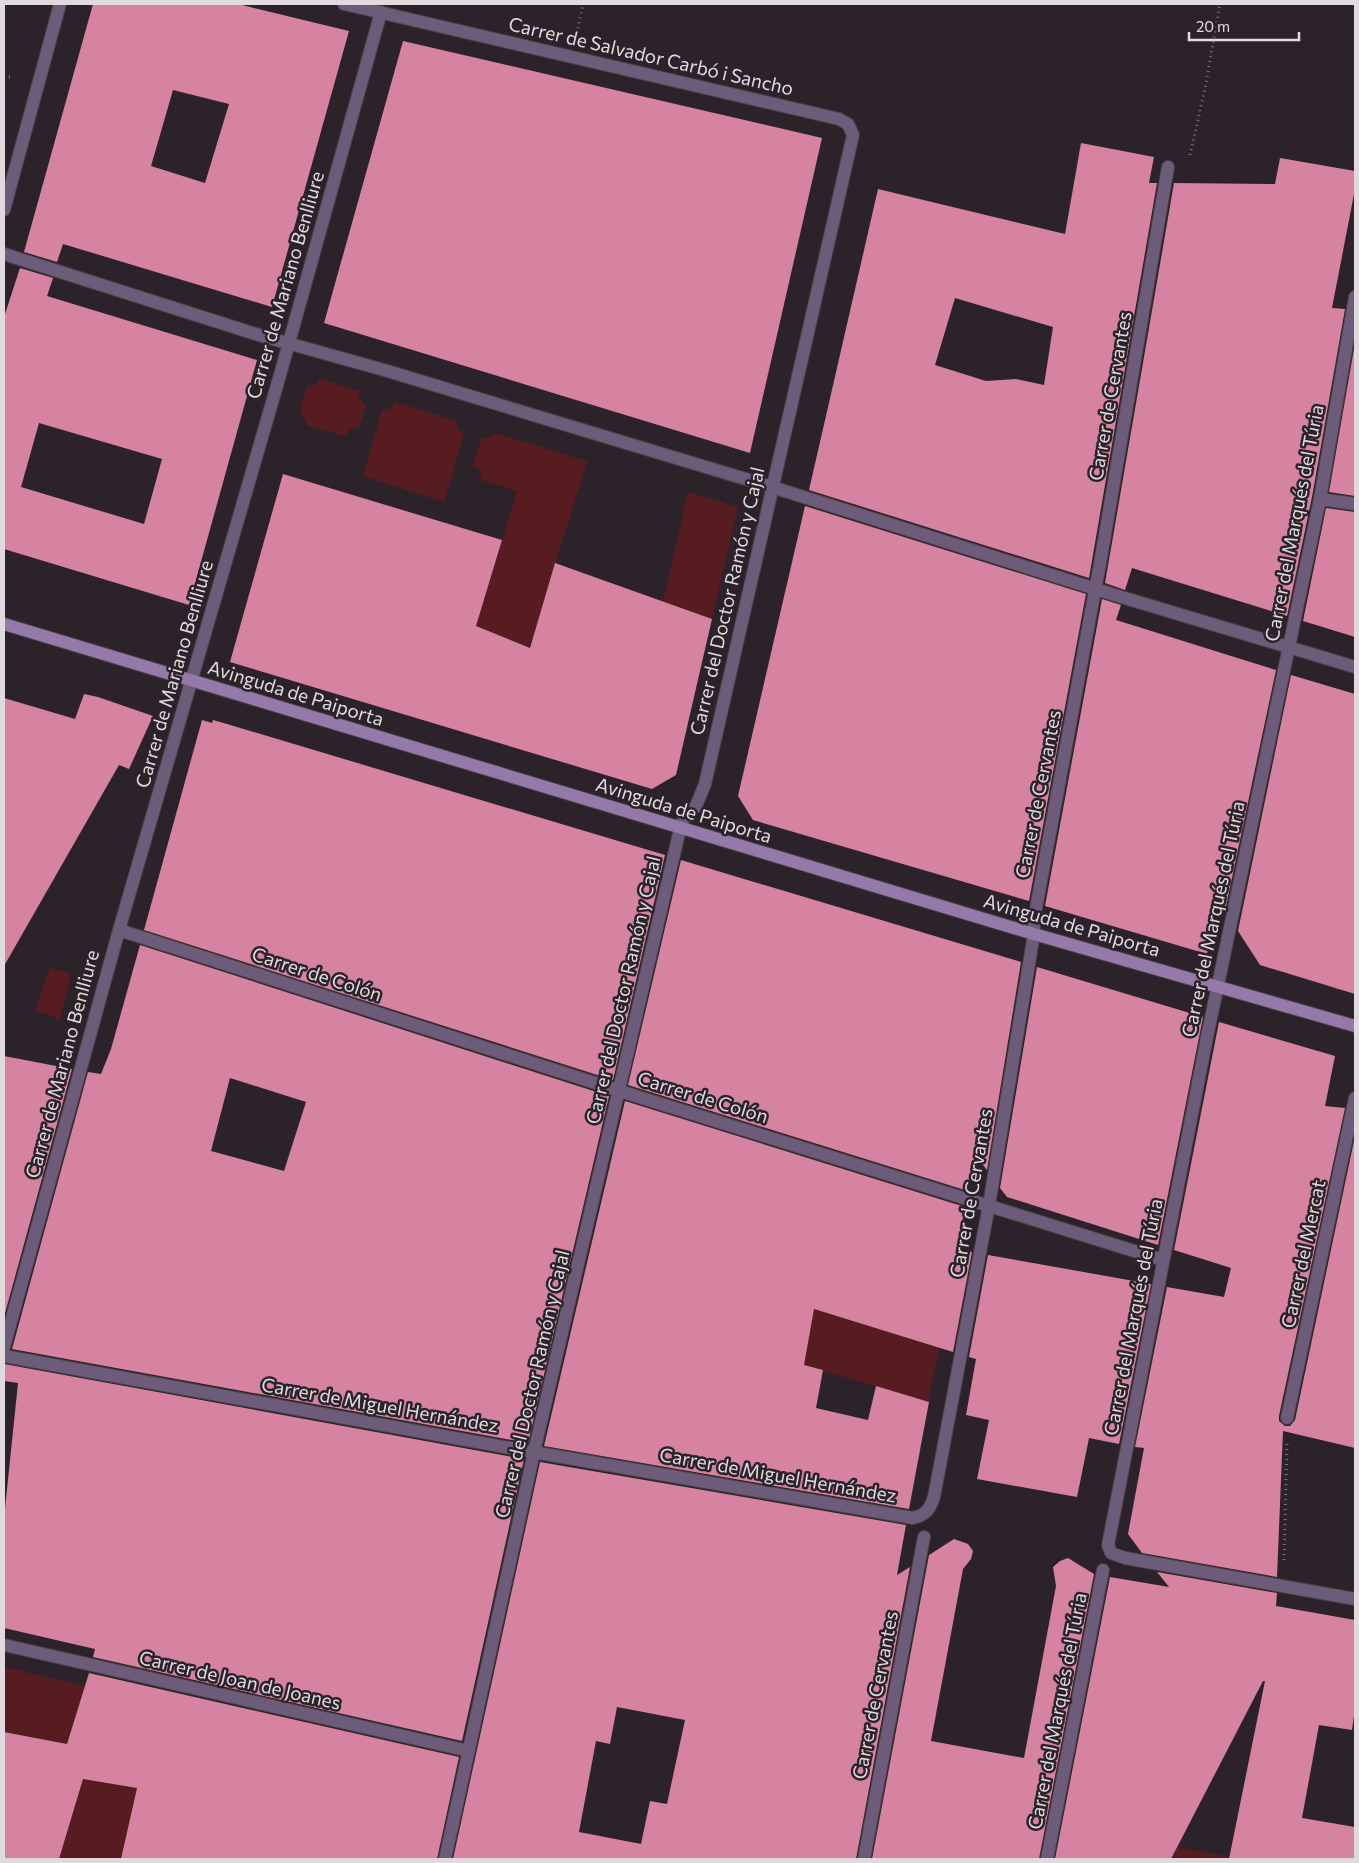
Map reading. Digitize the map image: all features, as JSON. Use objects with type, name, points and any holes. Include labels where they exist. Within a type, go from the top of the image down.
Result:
[{"type":"street","points":[[4,210],[60,4]]},
{"type":"street","name":"Carrer de Salvador Carbó i Sancho","points":[[344,4],[839,119],[848,124],[853,135]]},
{"type":"street","name":"Carrer de Mariano Benlliure","points":[[4,1347],[119,930],[192,681],[381,12]]},
{"type":"street","name":"Carrer del Doctor Ramón y Cajal","points":[[445,1859],[534,1452],[680,829],[684,818],[696,806],[705,784],[853,135]]},
{"type":"street","name":"Carrer de Cervantes","points":[[926,1514],[931,1507],[934,1497],[989,1205],[1034,934],[1035,911],[1096,589],[1168,167]]},
{"type":"street","points":[[4,254],[288,344],[384,370],[772,487],[1096,589],[1355,666]]},
{"type":"street","name":"Carrer del Marqués del Túria","points":[[1355,297],[1320,499],[1218,987],[1163,1260],[1108,1549],[1115,1555],[1125,1558],[1355,1599]]},
{"type":"street","points":[[1320,499],[1355,504]]},
{"type":"street","name":"Avinguda de Paiporta","points":[[4,624],[680,829],[1034,934],[1355,1026]]},
{"type":"street","name":"Carrer de Colón","points":[[119,930],[619,1090],[1163,1260]]},
{"type":"street","name":"Carrer del Mercat","points":[[1287,1418],[1355,1098]]},
{"type":"street","name":"Carrer de Miguel Hernández","points":[[4,1356],[534,1452],[913,1518],[926,1514]]},
{"type":"street","name":"Carrer de Cervantes","points":[[864,1859],[924,1537]]},
{"type":"street","name":"Carrer del Marqués del Túria","points":[[1047,1859],[1103,1570]]},
{"type":"street","name":"Carrer de Joan de Joanes","points":[[4,1645],[469,1751]]},
{"type":"path","points":[[1189,160],[1220,4]]},
{"type":"path","points":[[4,76],[10,77]]},
{"type":"path","points":[[1284,1568],[1287,1439]]},
{"type":"shaded area","points":[[320,379],[360,391],[359,399],[366,405],[359,428],[351,429],[344,436],[307,425],[300,411],[307,386],[317,384]]},
{"type":"shaded area","points":[[395,402],[457,421],[457,428],[464,434],[444,502],[363,476],[382,409],[390,408]]},
{"type":"shaded area","points":[[495,433],[587,461],[530,647],[476,626],[517,491],[481,480],[480,470],[473,466],[481,439],[490,438]]},
{"type":"shaded area","points":[[688,492],[738,507],[712,619],[663,602]]},
{"type":"shaded area","points":[[50,967],[71,974],[60,1019],[35,1011]]},
{"type":"shaded area","points":[[776,1298],[939,1347],[928,1402],[804,1365]]},
{"type":"shaded area","points":[[4,1667],[85,1686],[67,1744],[4,1732]]},
{"type":"shaded area","points":[[83,1779],[138,1788],[121,1859],[59,1859]]},
{"type":"shaded area","points":[[1177,1847],[1241,1859],[1173,1859]]},
{"type":"building","points":[[93,4],[238,4],[349,31],[272,307],[63,244],[57,262],[24,252]],"holes":[[[173,90],[229,104],[205,183],[151,166]]]},
{"type":"building","points":[[403,41],[822,138],[750,453],[324,323]]},
{"type":"building","points":[[1081,143],[1154,157],[1149,183],[1157,183],[1089,578],[809,490],[878,189],[1065,234]],"holes":[[[955,298],[1053,327],[1044,385],[1016,379],[986,381],[935,365]]]},
{"type":"building","points":[[1280,158],[1355,171],[1355,189],[1332,308],[1345,309],[1312,497],[1287,616],[1132,568],[1125,590],[1105,583],[1174,183],[1275,184]]},
{"type":"building","points":[[20,268],[53,278],[47,296],[257,360],[189,605],[4,549],[4,317]],"holes":[[[39,423],[162,459],[144,524],[21,487]]]},
{"type":"building","points":[[1355,343],[1355,496],[1329,492]]},
{"type":"building","points":[[283,474],[502,540],[476,626],[530,648],[555,563],[712,619],[676,775],[652,789],[230,662]]},
{"type":"building","points":[[805,506],[1086,594],[1029,901],[753,820],[738,796]]},
{"type":"building","points":[[1326,508],[1355,512],[1355,637],[1303,621]]},
{"type":"building","points":[[1102,599],[1121,605],[1116,620],[1276,670],[1225,911],[1217,899],[1207,954],[1045,906]]},
{"type":"building","points":[[1291,675],[1355,694],[1355,994],[1260,965],[1238,931]]},
{"type":"building","points":[[84,694],[153,716],[129,769],[119,765],[4,966],[4,698],[75,719]]},
{"type":"building","points":[[202,720],[212,723],[213,720],[227,724],[665,855],[613,1080],[144,930]]},
{"type":"building","points":[[681,860],[1021,962],[987,1170],[975,1155],[968,1191],[628,1085]]},
{"type":"building","points":[[140,945],[609,1096],[528,1443],[12,1349],[88,1072],[101,1074],[111,1049]],"holes":[[[230,1078],[306,1102],[284,1171],[211,1151]]]},
{"type":"building","points":[[1037,967],[1203,1017],[1158,1245],[1007,1197],[1000,1188]]},
{"type":"building","points":[[1219,1022],[1335,1056],[1325,1106],[1345,1108],[1279,1416],[1279,1421],[1285,1426],[1290,1426],[1295,1420],[1355,1136],[1355,1448],[1283,1431],[1277,1577],[1142,1553],[1128,1534],[1144,1448],[1135,1447],[1167,1287],[1224,1297],[1231,1268],[1174,1250]]},
{"type":"building","points":[[4,1056],[72,1069],[4,1317]]},
{"type":"building","points":[[625,1101],[965,1207],[957,1250],[972,1252],[953,1352],[814,1309],[804,1365],[823,1370],[816,1408],[868,1420],[876,1386],[929,1402],[909,1509],[544,1446]]},
{"type":"building","points":[[988,1255],[1151,1284],[1119,1444],[1089,1438],[1077,1497],[977,1479],[989,1420],[966,1415],[976,1359],[969,1357]]},
{"type":"building","points":[[4,1364],[524,1459],[462,1741],[93,1657],[95,1649],[4,1628],[4,1518],[18,1383],[4,1381]]},
{"type":"building","points":[[540,1462],[906,1525],[897,1575],[910,1567],[856,1859],[453,1859]],"holes":[[[617,1707],[685,1720],[667,1804],[650,1801],[641,1844],[579,1832],[596,1741],[610,1744]]]},
{"type":"building","points":[[954,1539],[968,1544],[973,1551],[971,1559],[963,1569],[931,1741],[1024,1758],[1056,1586],[1053,1567],[1060,1561],[1068,1558],[1094,1574],[1039,1859],[872,1859],[929,1555]]},
{"type":"building","points":[[1157,1572],[1277,1593],[1276,1606],[1355,1620],[1355,1708],[1352,1730],[1319,1725],[1302,1818],[1355,1827],[1355,1859],[1229,1859],[1265,1681],[1263,1681],[1171,1859],[1055,1859],[1110,1577],[1169,1587]]},
{"type":"building","points":[[89,1673],[459,1757],[437,1859],[121,1859],[137,1788],[83,1779],[59,1859],[4,1859],[4,1732],[67,1744]]}]
